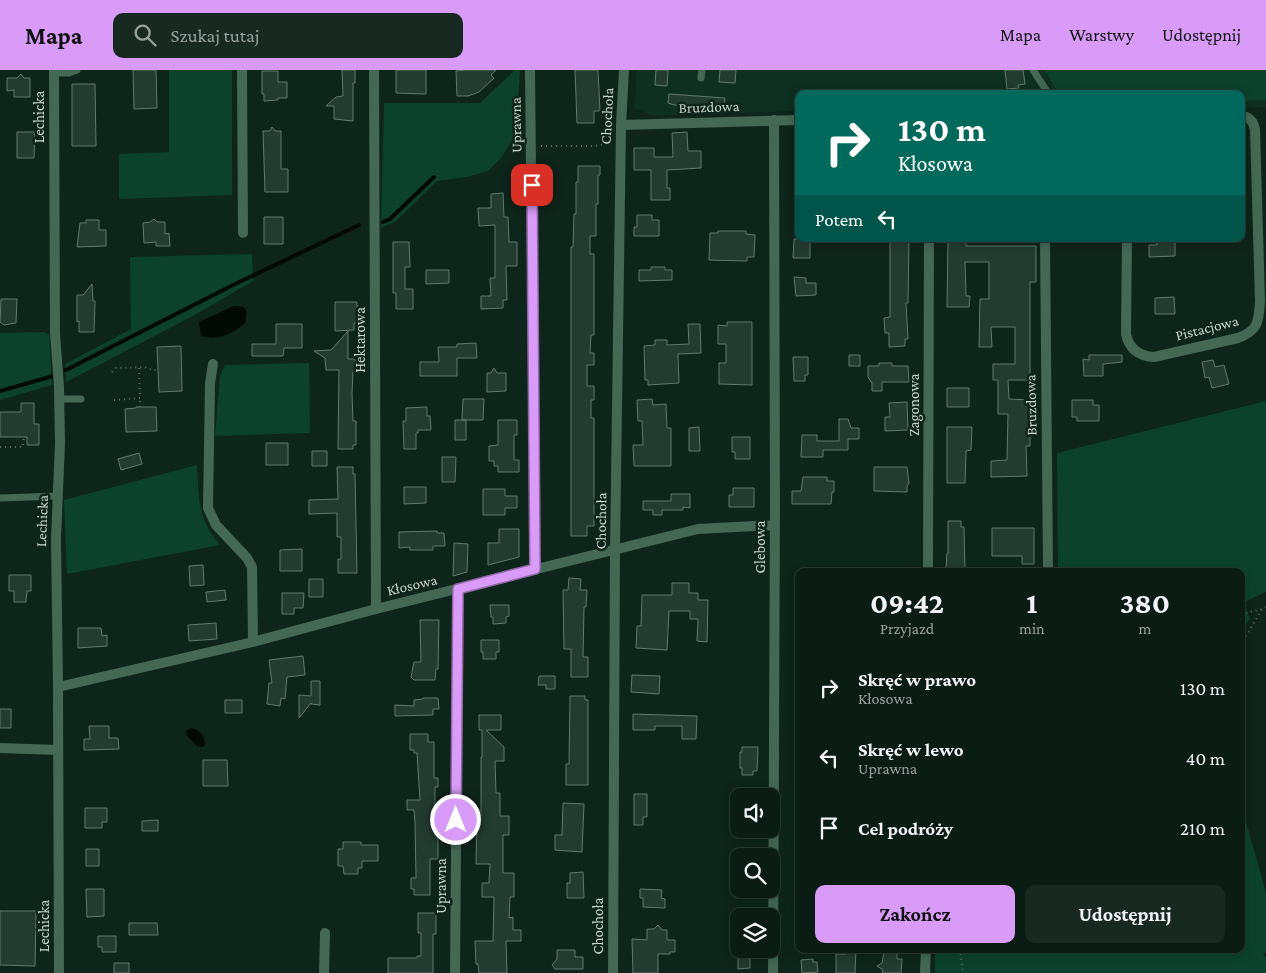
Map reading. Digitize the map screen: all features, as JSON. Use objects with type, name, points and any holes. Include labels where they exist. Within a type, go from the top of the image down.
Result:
[{"type":"street","points":[[242,70],[243,233]]},
{"type":"street","name":"Hektarowa","points":[[374,70],[376,609]]},
{"type":"street","name":"Uprawna","points":[[530,70],[535,569]]},
{"type":"street","name":"Chochoła","points":[[613,973],[615,549],[620,141],[624,70]]},
{"type":"street","name":"Lechicka","points":[[54,71],[55,333],[60,443],[56,539],[59,973]]},
{"type":"street","name":"Pistacjowa","points":[[1127,242],[1126,334],[1136,352],[1147,357],[1154,357],[1238,338],[1250,333],[1257,324],[1260,301],[1255,130],[1253,122],[1245,116]]},
{"type":"street","name":"Glebowa","points":[[773,973],[774,120]]},
{"type":"street","name":"Bruzdowa","points":[[621,124],[795,120]]},
{"type":"street","name":"Zagonowa","points":[[928,568],[929,242]]},
{"type":"street","name":"Bruzdowa","points":[[1045,242],[1048,568]]},
{"type":"street","points":[[213,364],[210,383],[208,508],[216,525],[247,558],[252,567],[253,642]]},
{"type":"street","name":"Kłosowa","points":[[58,687],[253,642],[698,528],[775,525]]},
{"type":"street","name":"Uprawna","points":[[455,973],[458,589]]},
{"type":"street","points":[[0,748],[58,750]]},
{"type":"street","points":[[324,933],[324,973]]},
{"type":"street","points":[[926,953],[926,973]]},
{"type":"lane","points":[[54,71],[69,73],[77,70]]},
{"type":"lane","points":[[701,78],[702,70]]},
{"type":"lane","points":[[1033,70],[1046,90]]},
{"type":"lane","points":[[59,399],[81,398]]},
{"type":"lane","points":[[0,498],[58,496]]},
{"type":"path","points":[[531,146],[594,146],[620,141]]},
{"type":"path","points":[[112,372],[116,368],[139,367],[156,370]]},
{"type":"path","points":[[139,367],[140,407]]},
{"type":"path","points":[[114,400],[140,398]]},
{"type":"path","points":[[0,447],[24,447],[24,436]]},
{"type":"path","points":[[1245,638],[1262,610],[1266,607]]},
{"type":"path","points":[[1245,613],[1262,610]]},
{"type":"path","points":[[960,953],[963,973]]},
{"type":"shaded area","points":[[169,70],[232,70],[232,195],[119,199],[119,154],[169,152]]},
{"type":"shaded area","points":[[515,70],[520,70],[516,135],[500,159],[488,171],[467,177],[437,181],[396,221],[381,228],[384,103],[480,103]]},
{"type":"shaded area","points":[[637,70],[1266,70],[1266,107],[1245,108],[1245,90],[795,90],[795,111],[653,116],[634,108]]},
{"type":"shaded area","points":[[1045,70],[1266,70],[1266,100],[1245,101],[1245,90],[1057,90]]},
{"type":"shaded area","points":[[252,254],[253,281],[193,316],[66,382],[65,364],[131,329],[130,257]]},
{"type":"shaded area","points":[[234,306],[245,308],[245,323],[224,336],[213,338],[201,336],[199,322]]},
{"type":"shaded area","points":[[44,332],[49,335],[52,385],[0,400],[0,333]]},
{"type":"shaded area","points":[[309,363],[310,433],[215,436],[220,376],[225,365]]},
{"type":"shaded area","points":[[1266,401],[1266,592],[1245,602],[1245,568],[1058,568],[1057,453]]},
{"type":"shaded area","points":[[197,465],[199,498],[203,517],[212,535],[220,545],[67,574],[64,500]]},
{"type":"shaded area","points":[[1245,605],[1250,619],[1245,626]]},
{"type":"shaded area","points":[[191,728],[199,731],[203,736],[205,744],[203,747],[197,746],[187,736],[186,731]]},
{"type":"shaded area","points":[[1245,818],[1266,893],[1266,952],[1263,954],[1266,958],[1266,973],[935,973],[935,953],[1245,953]]},
{"type":"building","points":[[133,70],[156,70],[157,108],[134,109]]},
{"type":"building","points":[[342,70],[355,70],[353,121],[334,119],[334,106],[326,106],[336,97],[343,96]]},
{"type":"building","points":[[396,70],[426,70],[426,94],[396,93]]},
{"type":"building","points":[[496,70],[491,75],[494,78],[479,92],[468,96],[457,96],[456,71]]},
{"type":"building","points":[[575,70],[598,70],[600,111],[594,111],[594,123],[577,123]]},
{"type":"building","points":[[656,70],[668,70],[667,86],[655,85]]},
{"type":"building","points":[[720,70],[736,70],[735,83],[719,82]]},
{"type":"building","points":[[1005,70],[1023,70],[1025,84],[1018,85],[1019,88],[1007,89]]},
{"type":"building","points":[[262,71],[278,71],[278,82],[287,82],[287,98],[264,101],[264,94],[262,94]]},
{"type":"building","points":[[21,74],[24,78],[30,78],[30,97],[14,97],[14,90],[7,91],[7,78],[17,78]]},
{"type":"building","points":[[72,84],[95,84],[96,146],[72,146]]},
{"type":"building","points":[[669,94],[725,98],[724,108],[674,105],[668,103]]},
{"type":"building","points":[[272,127],[275,131],[281,131],[281,169],[288,169],[288,192],[265,192],[263,131],[270,131]]},
{"type":"building","points":[[17,132],[35,132],[34,158],[17,158]]},
{"type":"building","points":[[687,132],[688,151],[701,151],[701,168],[667,170],[667,188],[670,188],[670,200],[651,200],[651,170],[634,170],[634,148],[654,148],[654,157],[673,157],[672,133]]},
{"type":"building","points":[[578,166],[600,166],[600,175],[598,175],[598,204],[596,204],[596,236],[590,236],[590,254],[594,254],[594,335],[591,335],[590,353],[594,353],[594,365],[587,365],[587,386],[594,386],[594,400],[591,400],[591,418],[594,418],[594,526],[587,526],[587,536],[571,536],[571,247],[573,247],[574,214],[576,214]]},
{"type":"building","points":[[503,193],[504,217],[508,217],[509,242],[517,242],[517,266],[506,266],[507,300],[503,300],[503,308],[481,309],[481,296],[491,296],[490,278],[495,278],[495,225],[479,226],[478,208],[491,208],[491,194]]},
{"type":"building","points":[[637,215],[652,215],[652,220],[659,220],[659,236],[634,236],[634,227],[637,227]]},
{"type":"building","points":[[264,217],[283,217],[283,244],[264,244]]},
{"type":"building","points":[[154,219],[157,222],[165,222],[165,234],[169,233],[170,246],[156,246],[156,242],[144,243],[143,223]]},
{"type":"building","points":[[86,220],[99,220],[99,230],[106,230],[106,246],[77,247],[80,223],[86,223]]},
{"type":"building","points":[[718,231],[746,231],[746,234],[755,235],[754,257],[747,257],[747,261],[709,260],[710,233],[718,233]]},
{"type":"building","points":[[794,239],[795,242],[810,242],[810,258],[793,258]]},
{"type":"building","points":[[393,242],[409,242],[410,267],[405,267],[405,289],[413,289],[413,309],[396,309],[396,293],[393,293]]},
{"type":"building","points":[[890,242],[909,242],[908,303],[906,303],[908,339],[905,339],[905,346],[889,347],[889,333],[885,333],[884,318],[890,317]]},
{"type":"building","points":[[948,242],[966,242],[966,246],[1036,246],[1036,282],[1030,282],[1030,380],[1008,380],[1009,399],[1030,400],[1030,446],[1026,446],[1027,476],[991,477],[991,461],[1007,460],[1008,414],[998,414],[998,380],[993,380],[993,364],[1015,364],[1015,327],[991,327],[992,347],[979,347],[980,299],[989,299],[989,262],[965,262],[966,296],[970,296],[969,307],[947,307]]},
{"type":"building","points":[[1157,242],[1175,242],[1175,256],[1149,257],[1149,245],[1157,245]]},
{"type":"building","points":[[651,267],[665,267],[665,270],[672,270],[672,280],[639,281],[639,270],[651,270]]},
{"type":"building","points":[[426,270],[449,270],[449,283],[426,284]]},
{"type":"building","points":[[794,277],[806,278],[806,283],[816,283],[816,295],[796,296]]},
{"type":"building","points":[[92,284],[93,301],[95,301],[94,332],[79,332],[77,295],[83,295]]},
{"type":"building","points":[[1174,297],[1175,314],[1155,314],[1155,298]]},
{"type":"building","points":[[1,299],[17,299],[16,323],[4,325],[0,322]]},
{"type":"building","points":[[335,302],[357,302],[357,323],[354,323],[354,330],[335,331]]},
{"type":"building","points":[[727,322],[752,322],[752,385],[719,384],[719,363],[726,363],[726,344],[718,344],[718,325],[727,326]]},
{"type":"building","points":[[276,324],[302,324],[302,348],[284,348],[283,356],[252,356],[252,344],[276,344]]},
{"type":"building","points":[[688,324],[700,324],[701,353],[678,354],[679,383],[648,385],[648,380],[645,380],[644,346],[655,345],[655,340],[667,340],[667,345],[689,344]]},
{"type":"building","points":[[348,331],[348,359],[355,359],[352,393],[353,421],[356,421],[356,445],[353,445],[353,449],[338,449],[339,370],[326,370],[325,358],[314,351],[331,350]]},
{"type":"building","points":[[476,343],[477,358],[457,358],[457,376],[420,376],[420,362],[439,362],[438,347],[457,347],[457,344]]},
{"type":"building","points":[[181,346],[182,391],[159,392],[157,347]]},
{"type":"building","points":[[849,355],[860,355],[860,366],[849,366]]},
{"type":"building","points":[[1089,355],[1122,355],[1122,362],[1103,364],[1103,376],[1084,376],[1083,359],[1089,360]]},
{"type":"building","points":[[793,357],[808,357],[808,375],[805,375],[805,381],[794,381]]},
{"type":"building","points":[[1213,360],[1215,367],[1224,365],[1229,384],[1212,388],[1209,377],[1205,378],[1202,362]]},
{"type":"building","points":[[879,363],[892,363],[892,366],[908,366],[909,382],[882,382],[882,391],[872,391],[872,382],[868,377],[868,366],[879,366]]},
{"type":"building","points":[[494,368],[497,373],[506,373],[506,391],[487,392],[487,373],[491,373]]},
{"type":"building","points":[[947,388],[969,388],[969,407],[947,407]]},
{"type":"building","points":[[463,399],[484,399],[483,420],[462,420]]},
{"type":"building","points":[[652,399],[653,405],[666,404],[667,428],[671,428],[671,466],[634,466],[633,445],[643,445],[642,421],[638,421],[637,400]]},
{"type":"building","points":[[1072,400],[1093,400],[1093,405],[1099,405],[1099,421],[1077,421],[1077,417],[1072,417]]},
{"type":"building","points":[[907,402],[908,430],[885,431],[885,417],[890,417],[889,403]]},
{"type":"building","points":[[21,403],[34,403],[34,424],[39,424],[39,445],[27,445],[27,437],[0,437],[0,412],[21,412]]},
{"type":"building","points":[[156,407],[157,431],[126,432],[125,409]]},
{"type":"building","points":[[427,407],[427,416],[430,416],[431,430],[418,430],[418,433],[416,433],[416,449],[404,449],[403,421],[406,421],[406,408]]},
{"type":"building","points":[[839,419],[848,419],[851,428],[859,428],[859,439],[848,439],[848,450],[823,450],[823,457],[801,457],[802,435],[817,435],[817,441],[839,441]]},
{"type":"building","points":[[455,420],[466,420],[466,440],[455,440]]},
{"type":"building","points":[[498,420],[517,420],[517,435],[514,435],[514,460],[519,460],[519,472],[498,472],[498,466],[494,466],[494,461],[489,461],[489,446],[498,445]]},
{"type":"building","points":[[699,427],[700,451],[689,451],[689,428]]},
{"type":"building","points":[[947,427],[972,427],[971,450],[966,451],[965,483],[947,483]]},
{"type":"building","points":[[732,437],[750,437],[750,459],[735,459],[735,452],[732,452]]},
{"type":"building","points":[[266,443],[288,443],[288,465],[266,465]]},
{"type":"building","points":[[312,451],[327,451],[327,466],[312,466]]},
{"type":"building","points":[[139,453],[142,464],[121,470],[118,459]]},
{"type":"building","points":[[442,457],[456,457],[455,482],[442,482]]},
{"type":"building","points":[[337,467],[353,467],[353,474],[355,474],[357,573],[338,573],[338,559],[341,559],[341,537],[337,537],[337,513],[309,514],[309,500],[338,499]]},
{"type":"building","points":[[874,467],[907,467],[909,483],[907,492],[874,491]]},
{"type":"building","points":[[803,477],[827,477],[827,481],[834,481],[831,504],[792,504],[792,491],[801,491]]},
{"type":"building","points":[[404,487],[426,487],[426,503],[404,504]]},
{"type":"building","points":[[733,488],[754,488],[754,507],[729,507],[729,495],[733,495]]},
{"type":"building","points":[[483,489],[505,489],[505,496],[517,496],[517,508],[505,508],[505,515],[483,515]]},
{"type":"building","points":[[671,494],[690,494],[690,508],[662,510],[662,515],[653,515],[653,510],[643,510],[643,501],[671,501]]},
{"type":"building","points":[[948,521],[961,521],[961,527],[964,527],[965,568],[946,568]]},
{"type":"building","points":[[992,528],[1034,528],[1034,564],[1022,564],[1022,556],[992,556]]},
{"type":"building","points":[[499,529],[519,529],[519,557],[488,565],[488,543],[499,543]]},
{"type":"building","points":[[437,531],[437,533],[444,533],[445,546],[433,546],[433,550],[410,550],[410,547],[399,548],[399,532]]},
{"type":"building","points":[[454,543],[468,544],[467,572],[453,576]]},
{"type":"building","points":[[302,549],[302,571],[280,571],[280,550]]},
{"type":"building","points":[[203,565],[204,585],[190,586],[189,566]]},
{"type":"building","points":[[9,575],[31,575],[31,591],[27,591],[26,602],[14,602],[14,591],[9,591]]},
{"type":"building","points":[[569,578],[581,579],[580,590],[587,590],[586,607],[584,607],[583,657],[588,657],[588,677],[571,677],[571,649],[564,649],[563,590],[568,590]]},
{"type":"building","points":[[309,579],[323,579],[323,597],[309,597]]},
{"type":"building","points":[[672,583],[689,583],[689,593],[698,593],[698,600],[708,600],[707,642],[697,641],[698,619],[690,619],[690,611],[669,611],[667,650],[636,648],[637,626],[641,626],[642,595],[672,595]]},
{"type":"building","points":[[225,590],[226,600],[207,602],[206,592]]},
{"type":"building","points":[[282,593],[304,593],[303,608],[294,608],[294,614],[282,614]]},
{"type":"building","points":[[490,605],[509,605],[509,616],[506,617],[506,623],[493,624]]},
{"type":"building","points":[[420,620],[439,620],[438,669],[436,669],[435,680],[414,680],[411,677],[414,662],[421,662]]},
{"type":"building","points":[[216,623],[217,639],[189,641],[188,625]]},
{"type":"building","points":[[78,628],[101,628],[102,636],[107,635],[107,646],[78,648]]},
{"type":"building","points":[[481,640],[499,640],[499,652],[496,652],[496,659],[483,659]]},
{"type":"building","points":[[303,656],[305,675],[287,677],[285,699],[281,698],[280,706],[267,704],[269,683],[272,683],[269,660]]},
{"type":"building","points":[[632,675],[660,676],[659,694],[631,692]]},
{"type":"building","points":[[539,676],[555,676],[555,689],[546,689],[546,685],[538,685]]},
{"type":"building","points":[[311,681],[320,681],[320,705],[311,703],[299,718],[299,695],[311,696]]},
{"type":"building","points":[[570,696],[585,696],[585,700],[588,700],[588,785],[566,785],[566,764],[569,764]]},
{"type":"building","points":[[438,698],[439,709],[433,709],[433,715],[395,716],[395,705],[414,706],[414,700]]},
{"type":"building","points":[[225,700],[242,700],[242,713],[225,713]]},
{"type":"building","points":[[0,709],[11,709],[11,728],[0,728]]},
{"type":"building","points":[[633,714],[697,716],[696,739],[682,739],[682,726],[655,726],[655,730],[633,730]]},
{"type":"building","points":[[479,715],[501,715],[501,730],[486,730],[504,747],[504,761],[495,761],[496,793],[500,793],[500,816],[509,816],[509,835],[503,835],[503,873],[514,873],[514,897],[510,897],[509,918],[513,917],[513,930],[521,930],[521,941],[506,941],[507,973],[479,973],[478,964],[476,964],[475,941],[493,941],[494,897],[482,897],[482,883],[489,883],[490,864],[476,864],[477,817],[481,817],[482,730],[479,730]]},
{"type":"building","points":[[89,726],[109,726],[109,738],[118,738],[119,749],[84,750],[84,739],[90,739]]},
{"type":"building","points":[[410,734],[428,734],[428,742],[434,742],[434,778],[438,778],[438,787],[435,787],[435,815],[438,815],[438,859],[430,859],[430,895],[414,895],[414,889],[411,889],[411,878],[416,878],[415,823],[414,810],[407,810],[407,800],[420,800],[417,753],[414,753],[414,750],[410,750]]},
{"type":"building","points":[[742,747],[758,747],[757,771],[753,771],[753,775],[742,775],[740,752],[742,752]]},
{"type":"building","points":[[203,760],[227,760],[228,786],[203,786]]},
{"type":"building","points":[[634,794],[647,794],[647,817],[643,817],[643,825],[634,825]]},
{"type":"building","points":[[563,803],[584,804],[582,852],[555,850],[555,835],[562,835]]},
{"type":"building","points":[[85,808],[107,808],[107,822],[102,822],[102,828],[85,828]]},
{"type":"building","points":[[158,820],[158,831],[142,831],[142,821]]},
{"type":"building","points":[[343,842],[361,842],[361,845],[378,845],[378,861],[362,861],[362,868],[358,868],[358,874],[344,874],[343,866],[338,866],[338,849],[343,849]]},
{"type":"building","points":[[86,849],[99,849],[99,866],[86,866]]},
{"type":"building","points":[[583,872],[584,898],[567,898],[567,883],[570,883],[570,873]]},
{"type":"building","points":[[86,889],[104,889],[104,916],[87,917]]},
{"type":"building","points":[[640,889],[662,890],[661,898],[665,899],[665,908],[643,907]]},
{"type":"building","points":[[0,911],[36,911],[35,966],[0,965]]},
{"type":"building","points":[[418,913],[436,913],[436,934],[433,934],[433,973],[388,973],[388,958],[417,958],[417,956],[421,956],[421,933],[418,933]]},
{"type":"building","points":[[129,923],[157,923],[158,935],[129,935]]},
{"type":"building","points":[[658,925],[662,930],[667,930],[667,940],[675,940],[675,952],[658,954],[658,973],[633,973],[632,939],[647,940],[647,929],[654,929]]},
{"type":"building","points":[[98,936],[116,936],[116,952],[102,952],[102,947],[98,947]]},
{"type":"building","points":[[557,950],[575,950],[575,957],[583,957],[583,969],[555,969],[552,965],[557,959]]},
{"type":"building","points":[[856,953],[855,973],[836,973],[836,954]]},
{"type":"building","points":[[884,953],[897,953],[897,959],[902,959],[901,973],[882,973],[883,970],[877,966],[882,963]]},
{"type":"building","points":[[738,958],[750,958],[750,968],[738,969]]},
{"type":"building","points":[[813,959],[813,962],[817,962],[818,972],[802,973],[801,960]]},
{"type":"building","points":[[114,963],[129,963],[129,973],[114,973]]},
{"type":"waterway","points":[[383,222],[390,219],[434,177]]},
{"type":"waterway","points":[[66,370],[233,285],[359,225]]},
{"type":"waterway","points":[[0,391],[53,376]]},
{"type":"route","points":[[456,820],[458,589],[535,569],[532,185]]}]
